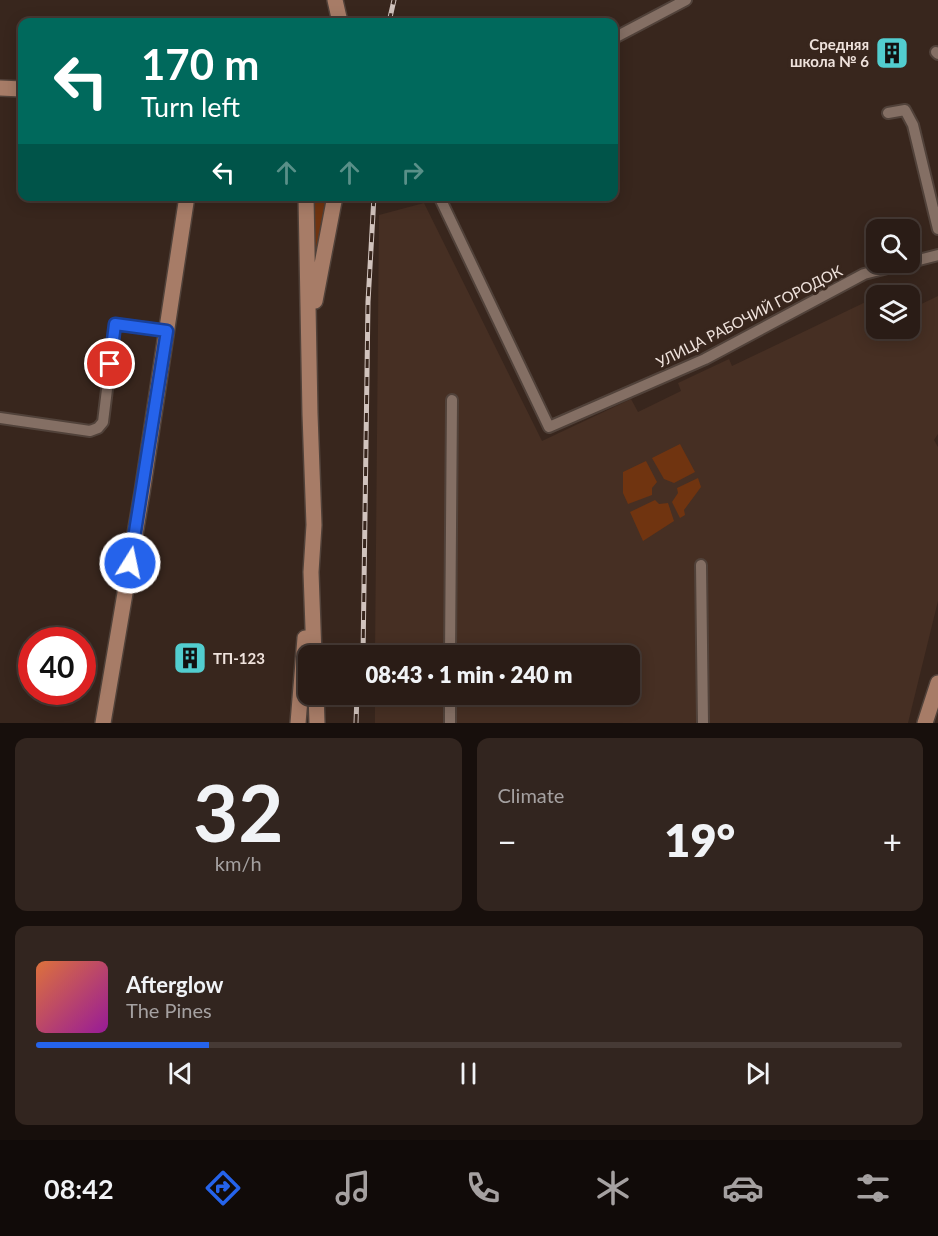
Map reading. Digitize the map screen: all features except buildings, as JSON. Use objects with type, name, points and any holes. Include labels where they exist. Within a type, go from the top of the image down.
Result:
[{"type":"main road","points":[[336,0],[339,18]]},
{"type":"main road","points":[[0,88],[18,89]]},
{"type":"main road","points":[[103,723],[142,493],[186,201]]},
{"type":"main road","points":[[298,723],[314,525],[306,201]]},
{"type":"main road","points":[[309,333],[334,201]]},
{"type":"main road","points":[[311,572],[314,645]]},
{"type":"main road","points":[[925,723],[938,683]]},
{"type":"main road","points":[[316,705],[317,723]]},
{"type":"street","points":[[618,36],[686,0]]},
{"type":"street","points":[[888,112],[905,110],[913,125],[938,229]]},
{"type":"street","name":"УЛИЦА РАБОЧИЙ ГОРОДОК","points":[[441,201],[549,427],[705,359],[864,274],[938,255]]},
{"type":"street","points":[[0,418],[90,431],[98,428],[103,422],[115,324],[167,331]]},
{"type":"street","points":[[450,645],[452,400]]},
{"type":"street","points":[[701,566],[703,723]]},
{"type":"street","points":[[450,705],[450,723]]},
{"type":"shaded area","points":[[307,201],[328,201],[313,298]]},
{"type":"shaded area","points":[[424,203],[542,441],[631,399],[638,412],[681,391],[678,383],[729,359],[732,366],[866,302],[866,339],[920,339],[920,305],[938,296],[938,434],[934,440],[938,447],[938,601],[908,723],[375,723],[375,705],[640,705],[640,645],[375,645],[379,215]]},
{"type":"shaded area","points":[[680,444],[695,472],[674,483],[664,479],[652,458]]},
{"type":"shaded area","points":[[646,461],[657,482],[652,488],[652,495],[628,504],[623,493],[623,472]]},
{"type":"shaded area","points":[[698,478],[701,487],[684,510],[685,515],[680,518],[672,502],[678,493],[677,488]]},
{"type":"shaded area","points":[[655,500],[659,504],[668,503],[674,521],[643,541],[630,512]]},
{"type":"railway","points":[[390,18],[394,0]]},
{"type":"railway","points":[[363,645],[368,302],[374,201]]},
{"type":"railway","points":[[356,723],[357,705]]},
{"type":"place","name":"Средняя школа № 6","points":[[892,53]]},
{"type":"place","name":"ТП-123","points":[[190,658]]},
{"type":"route","points":[[110,364],[115,324],[167,331],[130,563]]}]
